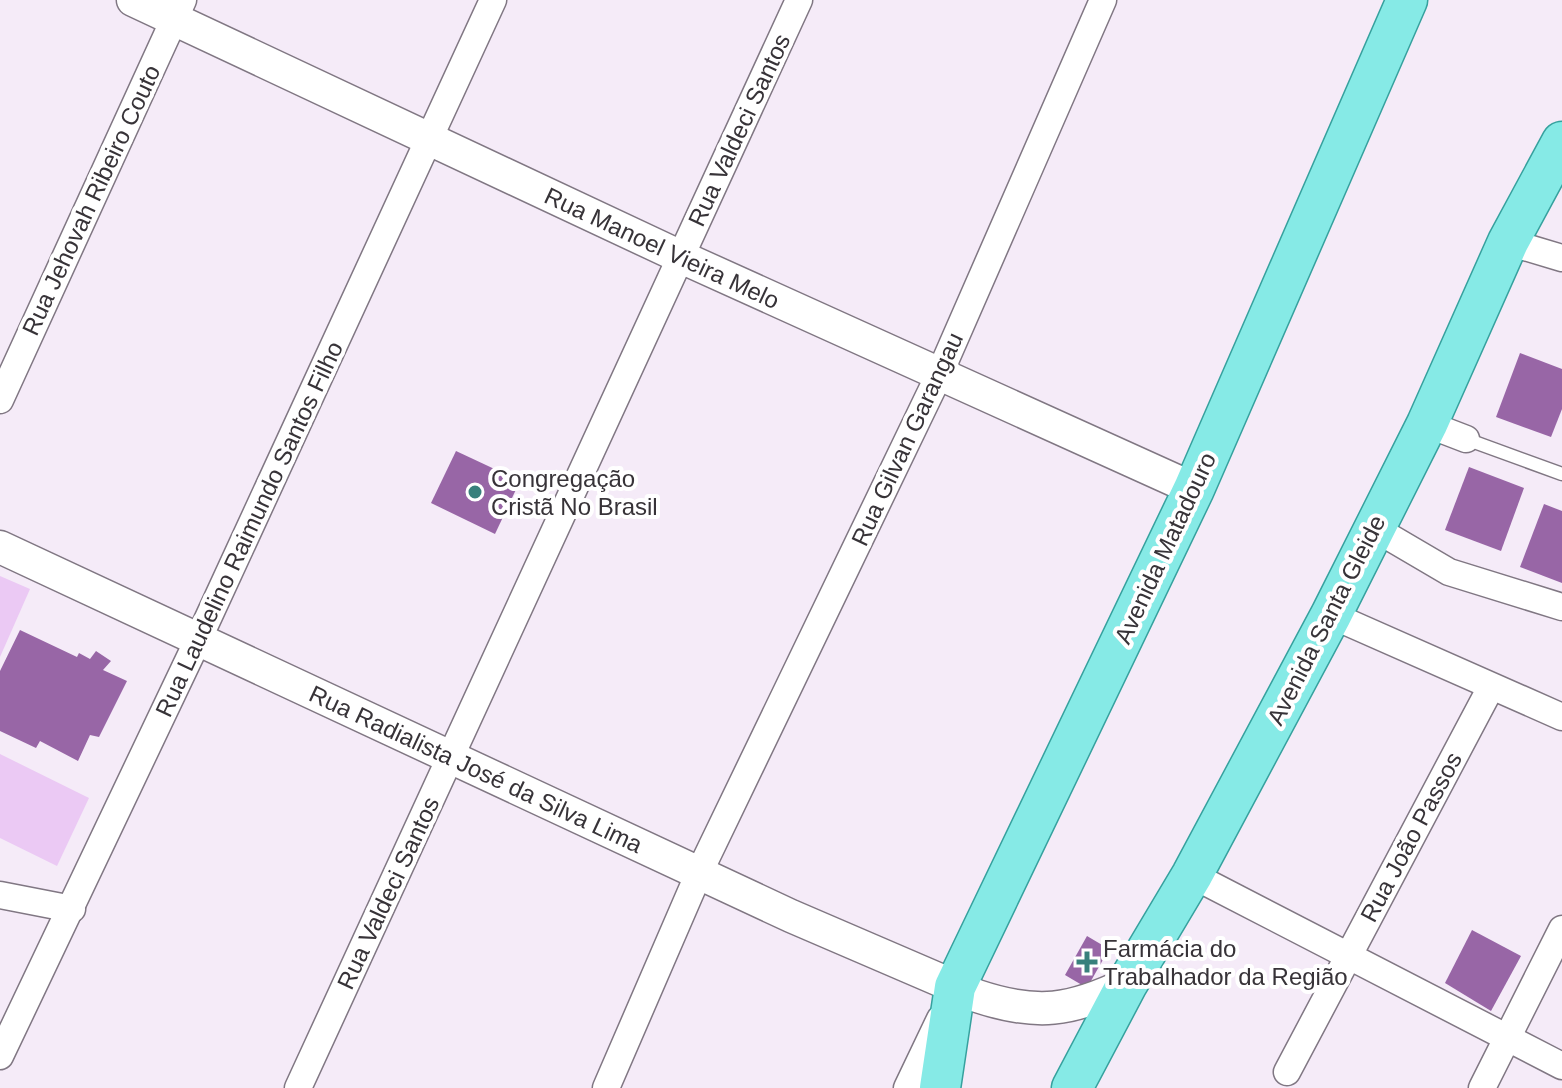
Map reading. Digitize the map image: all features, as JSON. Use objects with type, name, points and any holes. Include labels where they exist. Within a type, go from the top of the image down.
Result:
[{"type":"main road","name":"Avenida Matadouro","points":[[955,987],[1194,489],[1407,0]]},
{"type":"main road","name":"Avenida Santa Gleide","points":[[1072,1088],[1127,984],[1192,875],[1331,615],[1427,424],[1508,242],[1562,142]]},
{"type":"main road","points":[[940,1088],[955,987]]},
{"type":"street","name":"Rua Manoel Vieira Melo","points":[[133,0],[178,10],[429,139],[681,257],[1194,489]]},
{"type":"street","name":"Rua Laudelino Raimundo Santos Filho","points":[[0,1055],[198,640],[493,0]]},
{"type":"street","name":"Rua Valdeci Santos","points":[[298,1088],[799,0]]},
{"type":"street","name":"Rua Gilvan Garangau","points":[[606,1088],[699,873],[939,375],[1103,0]]},
{"type":"street","name":"Rua Jehovah Ribeiro Couto","points":[[0,400],[178,10]]},
{"type":"street","points":[[1508,242],[1562,258]]},
{"type":"street","points":[[1427,424],[1466,439]]},
{"type":"street","points":[[1374,528],[1449,572],[1562,607]]},
{"type":"street","name":"Rua Radialista José da Silva Lima","points":[[0,547],[699,873],[955,987],[1005,1006],[1034,1010],[1076,1005],[1127,984]]},
{"type":"street","points":[[1331,615],[1562,717]]},
{"type":"street","name":"Rua João Passos","points":[[1287,1072],[1491,687]]},
{"type":"street","points":[[1192,875],[1562,1066]]},
{"type":"street","points":[[0,895],[72,909]]},
{"type":"street","points":[[1482,1088],[1562,929]]},
{"type":"street","name":"Avenida Matadouro","points":[[907,1088],[955,987]]},
{"type":"lane","points":[[1466,439],[1562,474]]},
{"type":"shaded area","points":[[0,576],[30,589],[0,657]]},
{"type":"shaded area","points":[[0,754],[89,798],[57,866],[0,838]]},
{"type":"building","points":[[1520,353],[1562,369],[1562,409],[1551,437],[1496,417]]},
{"type":"building","name":"Congregação Cristã No Brasil","points":[[456,451],[520,481],[495,534],[431,503]]},
{"type":"building","points":[[1469,467],[1524,488],[1501,551],[1445,530]]},
{"type":"building","points":[[1544,504],[1562,511],[1562,583],[1520,567]]},
{"type":"building","points":[[20,630],[77,657],[79,653],[90,659],[96,651],[111,661],[103,670],[127,681],[99,737],[90,735],[78,761],[40,741],[36,748],[0,731],[0,671]]},
{"type":"building","points":[[1472,930],[1521,956],[1491,1011],[1445,983]]},
{"type":"building","name":"Farmácia do Trabalhador da Região","points":[[1087,936],[1109,949],[1087,988],[1065,975]]},
{"type":"place","name":"Congregação Cristã No Brasil","points":[[475,492]]},
{"type":"place","name":"Farmácia do Trabalhador da Região","points":[[1087,962]]}]
